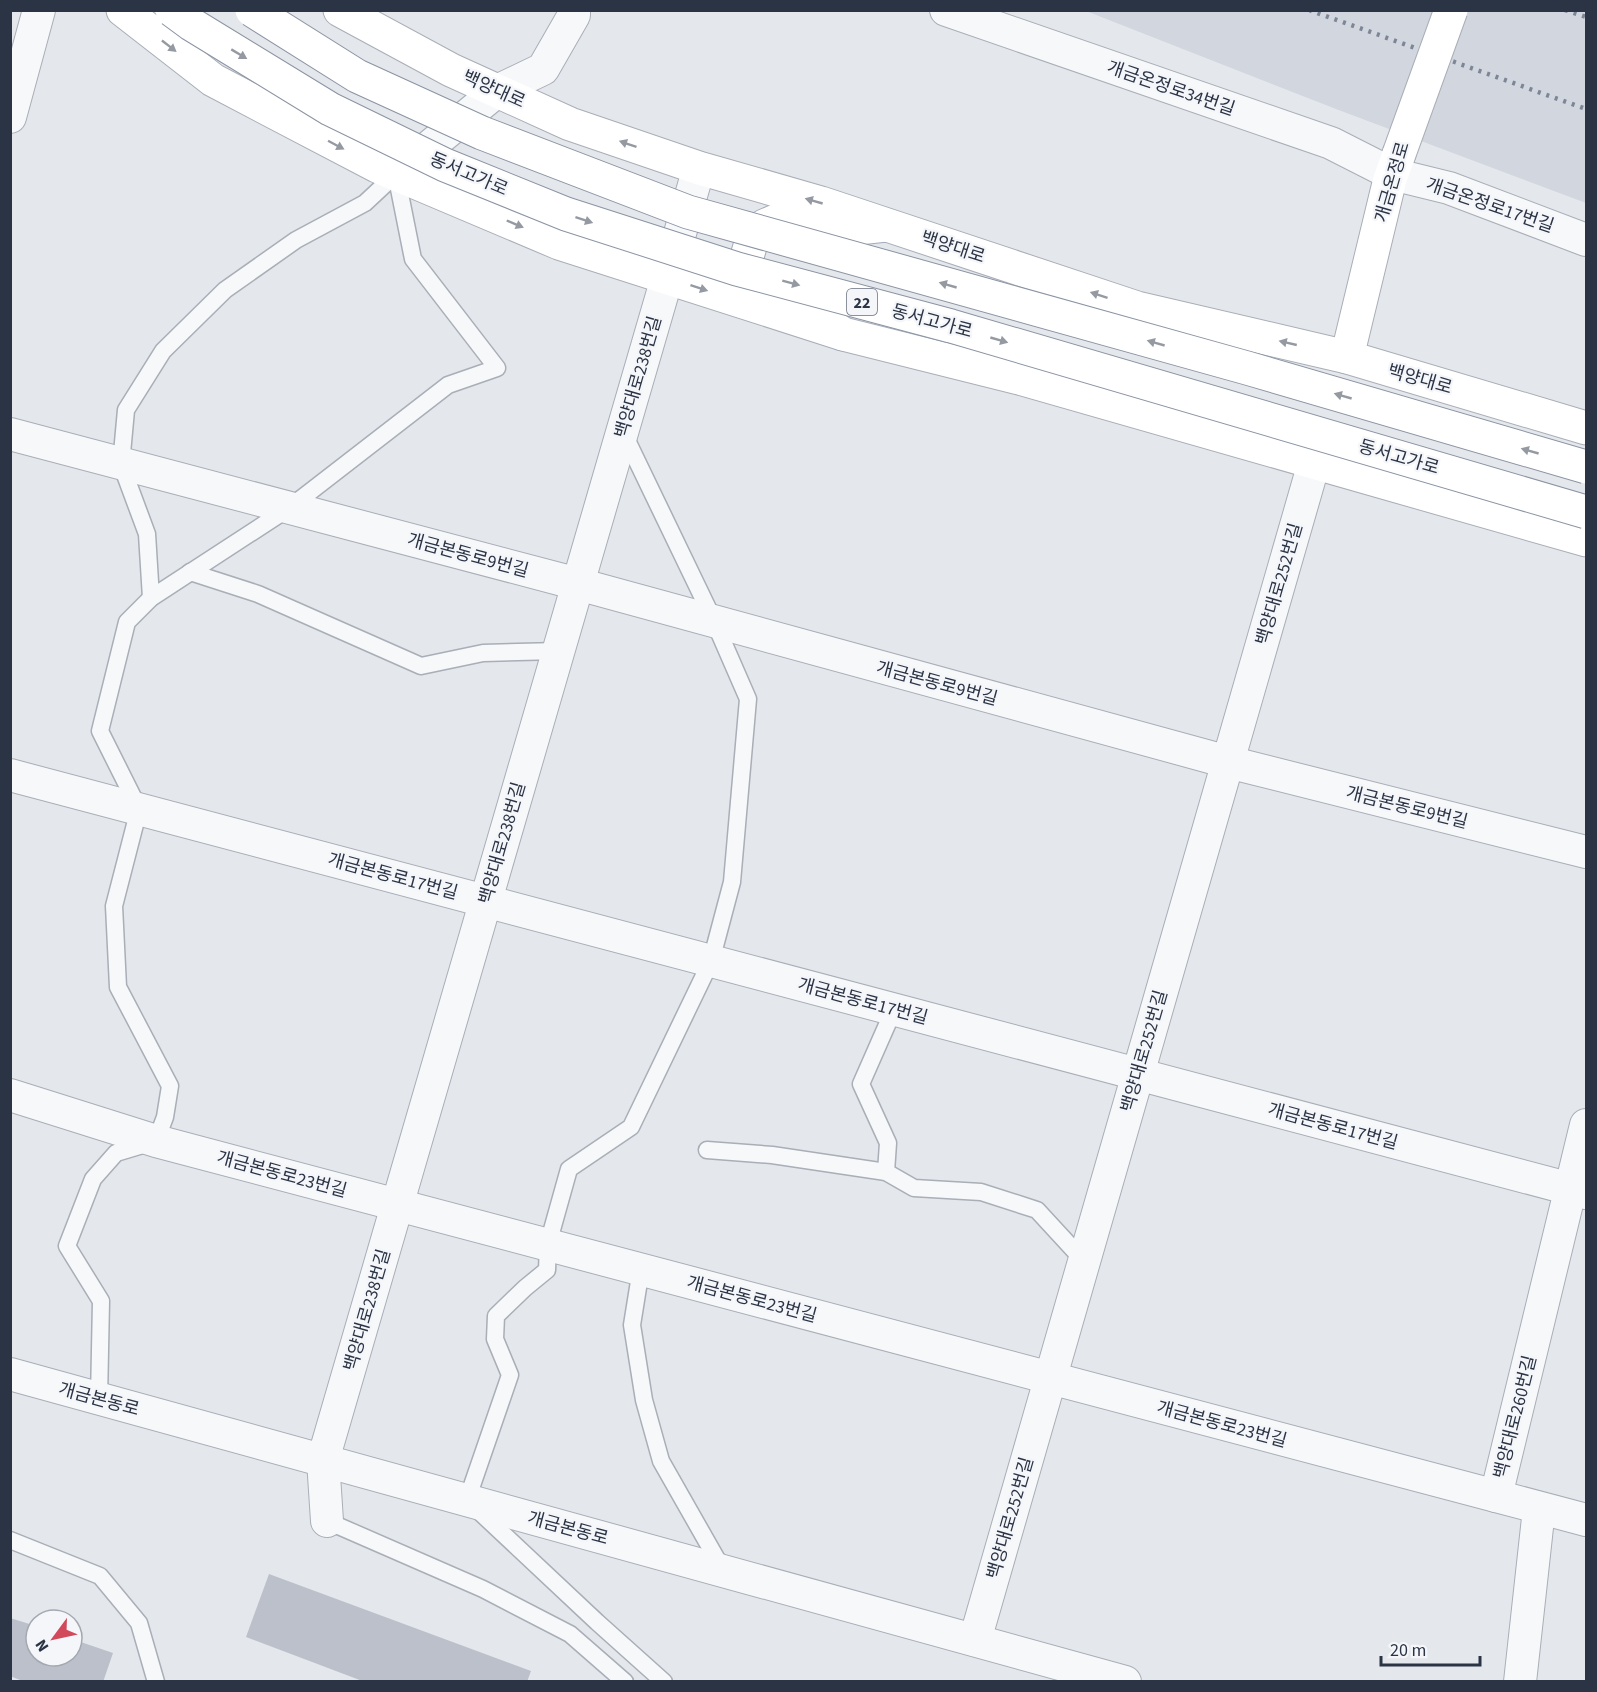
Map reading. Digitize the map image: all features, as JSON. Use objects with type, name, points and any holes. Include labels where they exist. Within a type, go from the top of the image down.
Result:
[{"type":"main road","points":[[123,10],[213,80],[377,166],[559,243],[843,334],[1019,378],[1587,540]]},
{"type":"main road","name":"동서고가로","points":[[172,10],[330,109],[445,165],[566,214],[737,269],[951,326],[1587,512]]},
{"type":"main road","name":"22","points":[[252,10],[357,76],[482,133],[688,212],[1246,368],[1587,467]]},
{"type":"main road","name":"백양대로","points":[[340,10],[451,70],[570,124],[699,168],[821,203],[1137,308],[1347,357],[1587,428]]},
{"type":"main road","name":"개금온정로","points":[[1347,357],[1395,164],[1451,10]]},
{"type":"main road","points":[[843,334],[813,313],[775,303],[761,294],[753,283],[746,260],[751,243],[764,226],[778,220],[795,219],[840,231],[886,225]]},
{"type":"street","points":[[11,112],[39,10]]},
{"type":"street","points":[[396,174],[496,91],[543,69],[574,15],[574,10]]},
{"type":"street","name":"개금온정로34번길","points":[[946,10],[1395,164]]},
{"type":"street","name":"개금온정로17번길","points":[[1395,164],[1449,188],[1587,240]]},
{"type":"street","name":"백양대로238번길","points":[[327,1521],[323,1460],[699,168]]},
{"type":"street","name":"개금본동로9번길","points":[[10,434],[578,584],[1228,762],[1587,852]]},
{"type":"street","name":"백양대로252번길","points":[[975,1640],[1314,462]]},
{"type":"street","name":"개금본동로17번길","points":[[10,775],[1579,1191]]},
{"type":"street","name":"개금본동로23번길","points":[[10,1095],[156,1141],[1496,1496]]},
{"type":"street","name":"백양대로260번길","points":[[1539,1509],[1496,1496],[1579,1191],[1587,1125]]},
{"type":"street","name":"개금본동로","points":[[10,1374],[1125,1682]]},
{"type":"street","points":[[1520,1682],[1539,1509],[1587,1521]]},
{"type":"lane","points":[[99,1398],[101,1301],[67,1245],[93,1179],[116,1153],[156,1141],[165,1117],[170,1086],[118,987],[114,906],[140,809],[100,731],[127,622],[151,598],[289,508],[448,385],[497,368],[413,259],[396,174]]},
{"type":"lane","points":[[151,598],[147,534],[121,464],[126,410],[163,351],[225,290],[296,240],[365,203],[396,174]]},
{"type":"lane","points":[[622,430],[714,621],[748,699],[732,882],[711,961],[631,1127],[569,1169],[548,1244],[548,1270],[496,1316],[495,1339],[510,1375],[467,1500],[664,1682]]},
{"type":"lane","points":[[190,572],[258,594],[421,666],[483,652],[558,651]]},
{"type":"lane","points":[[886,1172],[888,1143],[861,1084],[894,1009]]},
{"type":"lane","points":[[706,1150],[772,1155],[886,1172],[914,1188],[981,1192],[1037,1210],[1084,1261]]},
{"type":"lane","points":[[641,1269],[632,1324],[644,1400],[661,1461],[724,1571]]},
{"type":"lane","points":[[327,1521],[483,1589],[570,1634],[625,1682]]},
{"type":"lane","points":[[10,1540],[100,1576],[139,1623],[156,1682]]},
{"type":"shaded area","points":[[1086,11],[1586,11],[1586,203],[1336,109]]},
{"type":"building","points":[[269,1574],[531,1671],[527,1682],[365,1682],[246,1637]]},
{"type":"building","points":[[10,1618],[24,1622],[24,1668],[84,1668],[84,1643],[113,1653],[103,1682],[25,1682],[10,1676]]},
{"type":"railway","points":[[1309,10],[1586,109]]},
{"type":"railway","points":[[1565,10],[1586,17]]}]
